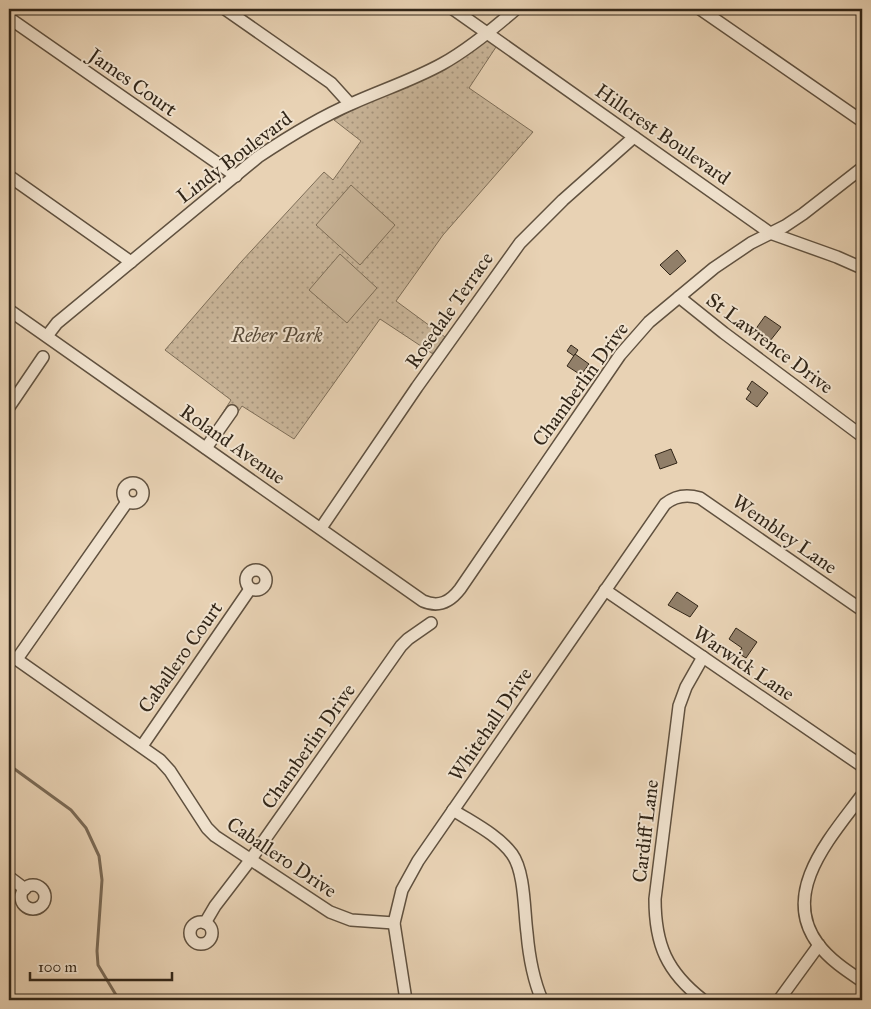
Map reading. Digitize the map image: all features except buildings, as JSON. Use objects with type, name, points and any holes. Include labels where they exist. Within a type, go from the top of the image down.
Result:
[{"type":"street","points":[[225,9],[331,83],[350,104]]},
{"type":"street","name":"Hillcrest Boulevard","points":[[453,9],[770,233],[862,268]]},
{"type":"street","name":"Lindy Boulevard","points":[[47,336],[57,323],[258,158],[286,139],[350,104],[404,83],[441,65],[488,33],[516,9]]},
{"type":"street","points":[[700,9],[862,121]]},
{"type":"street","name":"James Court","points":[[9,18],[236,176]]},
{"type":"street","name":"Rosedale Terrace","points":[[321,528],[417,387],[520,243],[563,200],[634,137]]},
{"type":"street","name":"Chamberlin Drive","points":[[438,605],[449,600],[460,589],[620,355],[649,322],[714,268],[750,243],[803,214],[862,168]]},
{"type":"street","points":[[9,176],[130,262]]},
{"type":"street","name":"St Lawrence Drive","points":[[679,297],[862,436]]},
{"type":"street","name":"Roland Avenue","points":[[9,310],[423,601],[438,605]]},
{"type":"street","points":[[9,407],[43,357]]},
{"type":"street","points":[[206,448],[232,411]]},
{"type":"street","name":"Whitehall Drive","points":[[406,1000],[394,923],[402,890],[418,861],[665,504],[672,499],[683,496]]},
{"type":"street","name":"Wembley Lane","points":[[683,496],[700,498],[862,610]]},
{"type":"street","points":[[13,657],[127,502]]},
{"type":"street","name":"Caballero Court","points":[[142,746],[250,589]]},
{"type":"street","name":"Warwick Lane","points":[[605,590],[862,766]]},
{"type":"street","name":"Chamberlin Drive","points":[[206,923],[215,906],[400,646],[431,623]]},
{"type":"street","name":"Caballero Drive","points":[[13,657],[160,760],[170,771],[207,828],[215,836],[341,918],[394,923]]},
{"type":"street","name":"Cardiff Lane","points":[[703,657],[686,687],[679,706],[655,899],[659,940],[669,963],[687,987],[703,1000]]},
{"type":"street","points":[[862,795],[823,848],[807,883],[804,905],[809,929],[818,945],[840,966],[862,981]]},
{"type":"street","points":[[453,810],[501,843],[513,855],[520,874],[534,980],[542,1000]]},
{"type":"street","points":[[9,878],[25,889]]},
{"type":"street","points":[[779,1000],[818,945]]},
{"type":"green space","name":"Reber Park","points":[[490,35],[498,44],[469,88],[533,132],[443,235],[396,301],[445,337],[433,354],[380,319],[294,439],[242,406],[230,424],[220,417],[231,400],[165,350],[241,262],[324,172],[333,180],[361,141],[334,120]]},
{"type":"green space","points":[[351,185],[395,225],[360,265],[316,225]]},
{"type":"green space","points":[[340,254],[377,288],[347,323],[309,290]]},
{"type":"waterway","points":[[9,765],[71,810],[86,828],[99,856],[102,880],[97,951],[98,965],[119,1000]]}]
